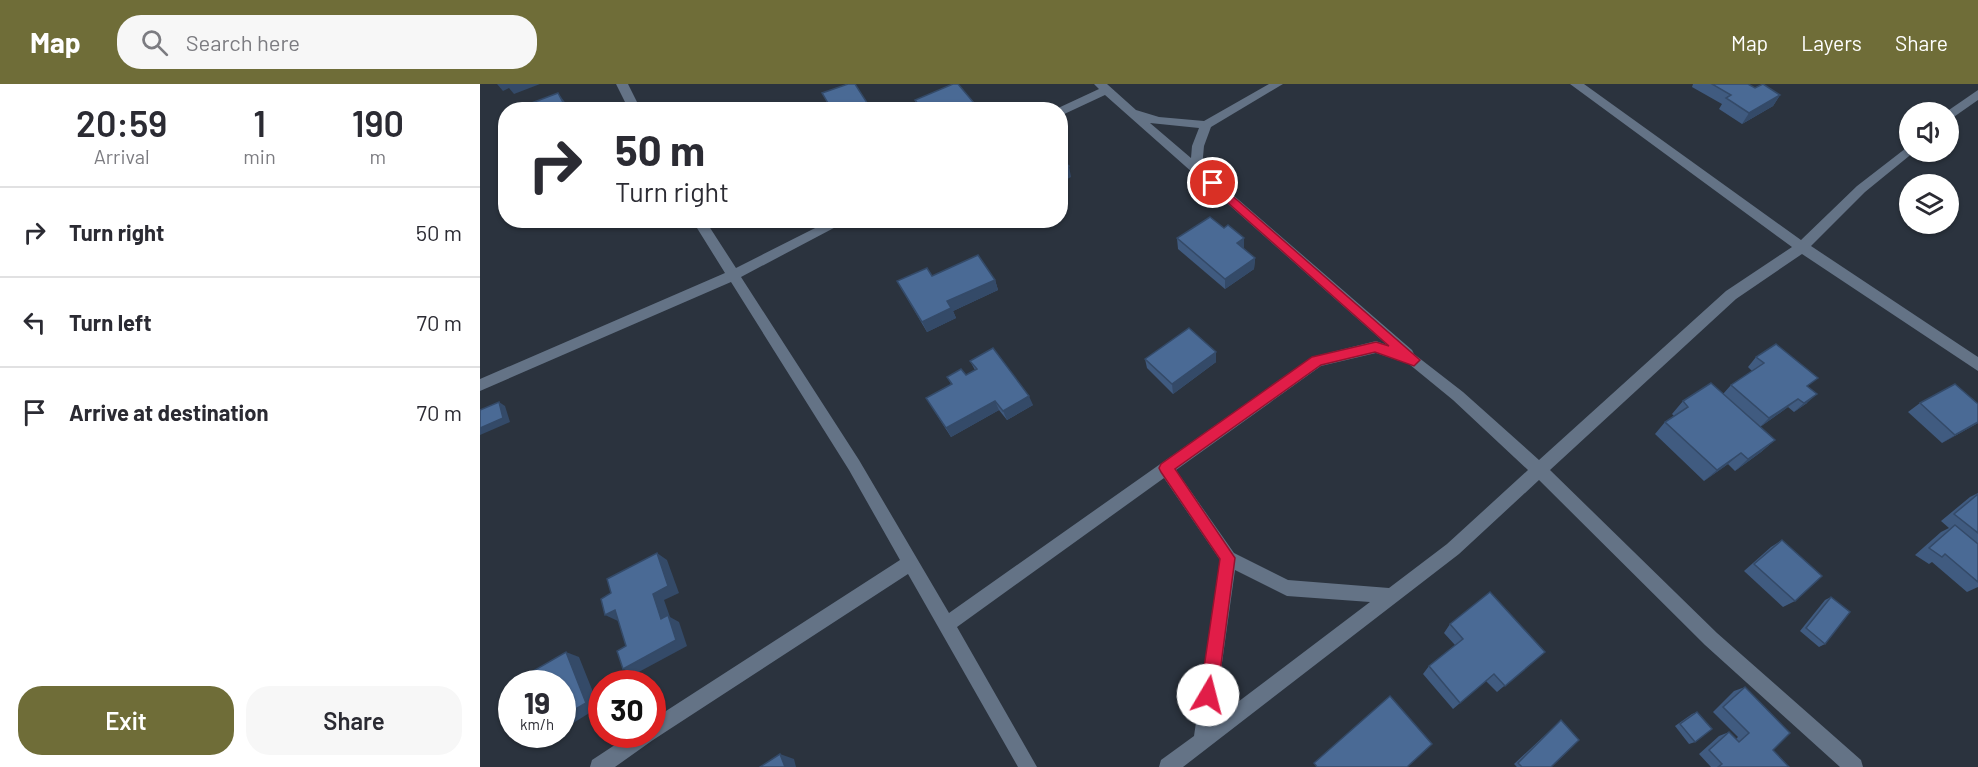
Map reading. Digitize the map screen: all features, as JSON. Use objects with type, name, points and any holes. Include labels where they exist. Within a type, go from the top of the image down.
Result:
[{"type":"street","points":[[621,84],[631,102]]},
{"type":"street","points":[[1132,112],[1158,121],[1206,125],[1277,84]]},
{"type":"street","points":[[1576,84],[1802,248],[1978,365]]},
{"type":"street","points":[[1068,107],[1103,87],[1458,396],[1538,469],[1711,639],[1854,767]]},
{"type":"street","points":[[1959,109],[1978,94]]},
{"type":"street","points":[[1196,169],[1198,146],[1206,125]]},
{"type":"street","points":[[1168,767],[1453,549],[1731,295],[1802,248],[1861,189],[1899,158]]},
{"type":"street","points":[[703,228],[854,465],[1028,767]]},
{"type":"street","points":[[480,385],[732,276],[827,228]]},
{"type":"street","points":[[946,625],[1317,361],[1376,347],[1414,360]]},
{"type":"street","points":[[1166,468],[1228,558],[1287,588],[1391,596]]},
{"type":"street","points":[[1202,741],[1228,558]]},
{"type":"street","points":[[666,722],[910,563]]},
{"type":"street","points":[[599,767],[627,748]]},
{"type":"building","points":[[848,84],[855,84],[867,102],[827,102],[822,93]]},
{"type":"building","points":[[958,84],[973,102],[917,102],[915,100]]},
{"type":"building","points":[[1712,84],[1748,84],[1755,88],[1763,84],[1780,95],[1749,113],[1726,98],[1731,95]]},
{"type":"building","points":[[558,93],[563,102],[534,102]]},
{"type":"building","points":[[1210,217],[1224,228],[1228,225],[1244,238],[1237,243],[1255,258],[1225,279],[1177,238]]},
{"type":"building","points":[[978,255],[995,280],[947,301],[951,308],[922,322],[897,281],[927,268],[932,276]]},
{"type":"building","points":[[1189,328],[1216,352],[1172,384],[1145,359]]},
{"type":"building","points":[[1776,344],[1818,378],[1807,386],[1817,394],[1804,403],[1798,399],[1769,418],[1731,385],[1764,363],[1756,357]]},
{"type":"building","points":[[993,348],[1029,396],[1003,411],[995,401],[946,428],[926,398],[952,384],[947,377],[961,369],[966,375],[977,369],[970,361]]},
{"type":"building","points":[[1711,383],[1775,440],[1748,459],[1741,453],[1717,470],[1665,422],[1688,407],[1683,401]]},
{"type":"building","points":[[1955,384],[1978,404],[1978,422],[1955,435],[1920,403]]},
{"type":"building","points":[[499,402],[503,418],[480,428],[480,410]]},
{"type":"building","points":[[1978,494],[1978,533],[1954,514]]},
{"type":"building","points":[[1955,525],[1978,544],[1978,582],[1945,554],[1942,557],[1929,548]]},
{"type":"building","points":[[1782,540],[1822,576],[1795,601],[1754,564]]},
{"type":"building","points":[[657,553],[668,586],[653,594],[661,619],[668,615],[676,640],[623,669],[617,651],[626,646],[615,610],[605,615],[601,599],[611,593],[607,579]]},
{"type":"building","points":[[1490,592],[1545,652],[1505,686],[1494,674],[1460,703],[1429,666],[1463,639],[1450,624]]},
{"type":"building","points":[[1831,597],[1850,612],[1825,644],[1806,628]]},
{"type":"building","points":[[566,652],[573,670],[535,670]]},
{"type":"building","points":[[576,678],[586,703],[576,709]]},
{"type":"building","points":[[1745,687],[1790,733],[1773,750],[1789,767],[1718,767],[1722,764],[1709,750],[1729,732],[1739,742],[1749,733],[1723,707]]},
{"type":"building","points":[[1390,696],[1432,744],[1407,767],[1317,767],[1314,763]]},
{"type":"building","points":[[1697,712],[1712,729],[1695,742],[1680,724]]},
{"type":"building","points":[[1561,720],[1579,740],[1551,767],[1522,767],[1518,763]]},
{"type":"building","points":[[780,754],[785,767],[760,767]]},
{"type":"route","points":[[1208,695],[1228,558],[1166,468],[1317,361],[1376,347],[1414,360],[1213,183]]}]
